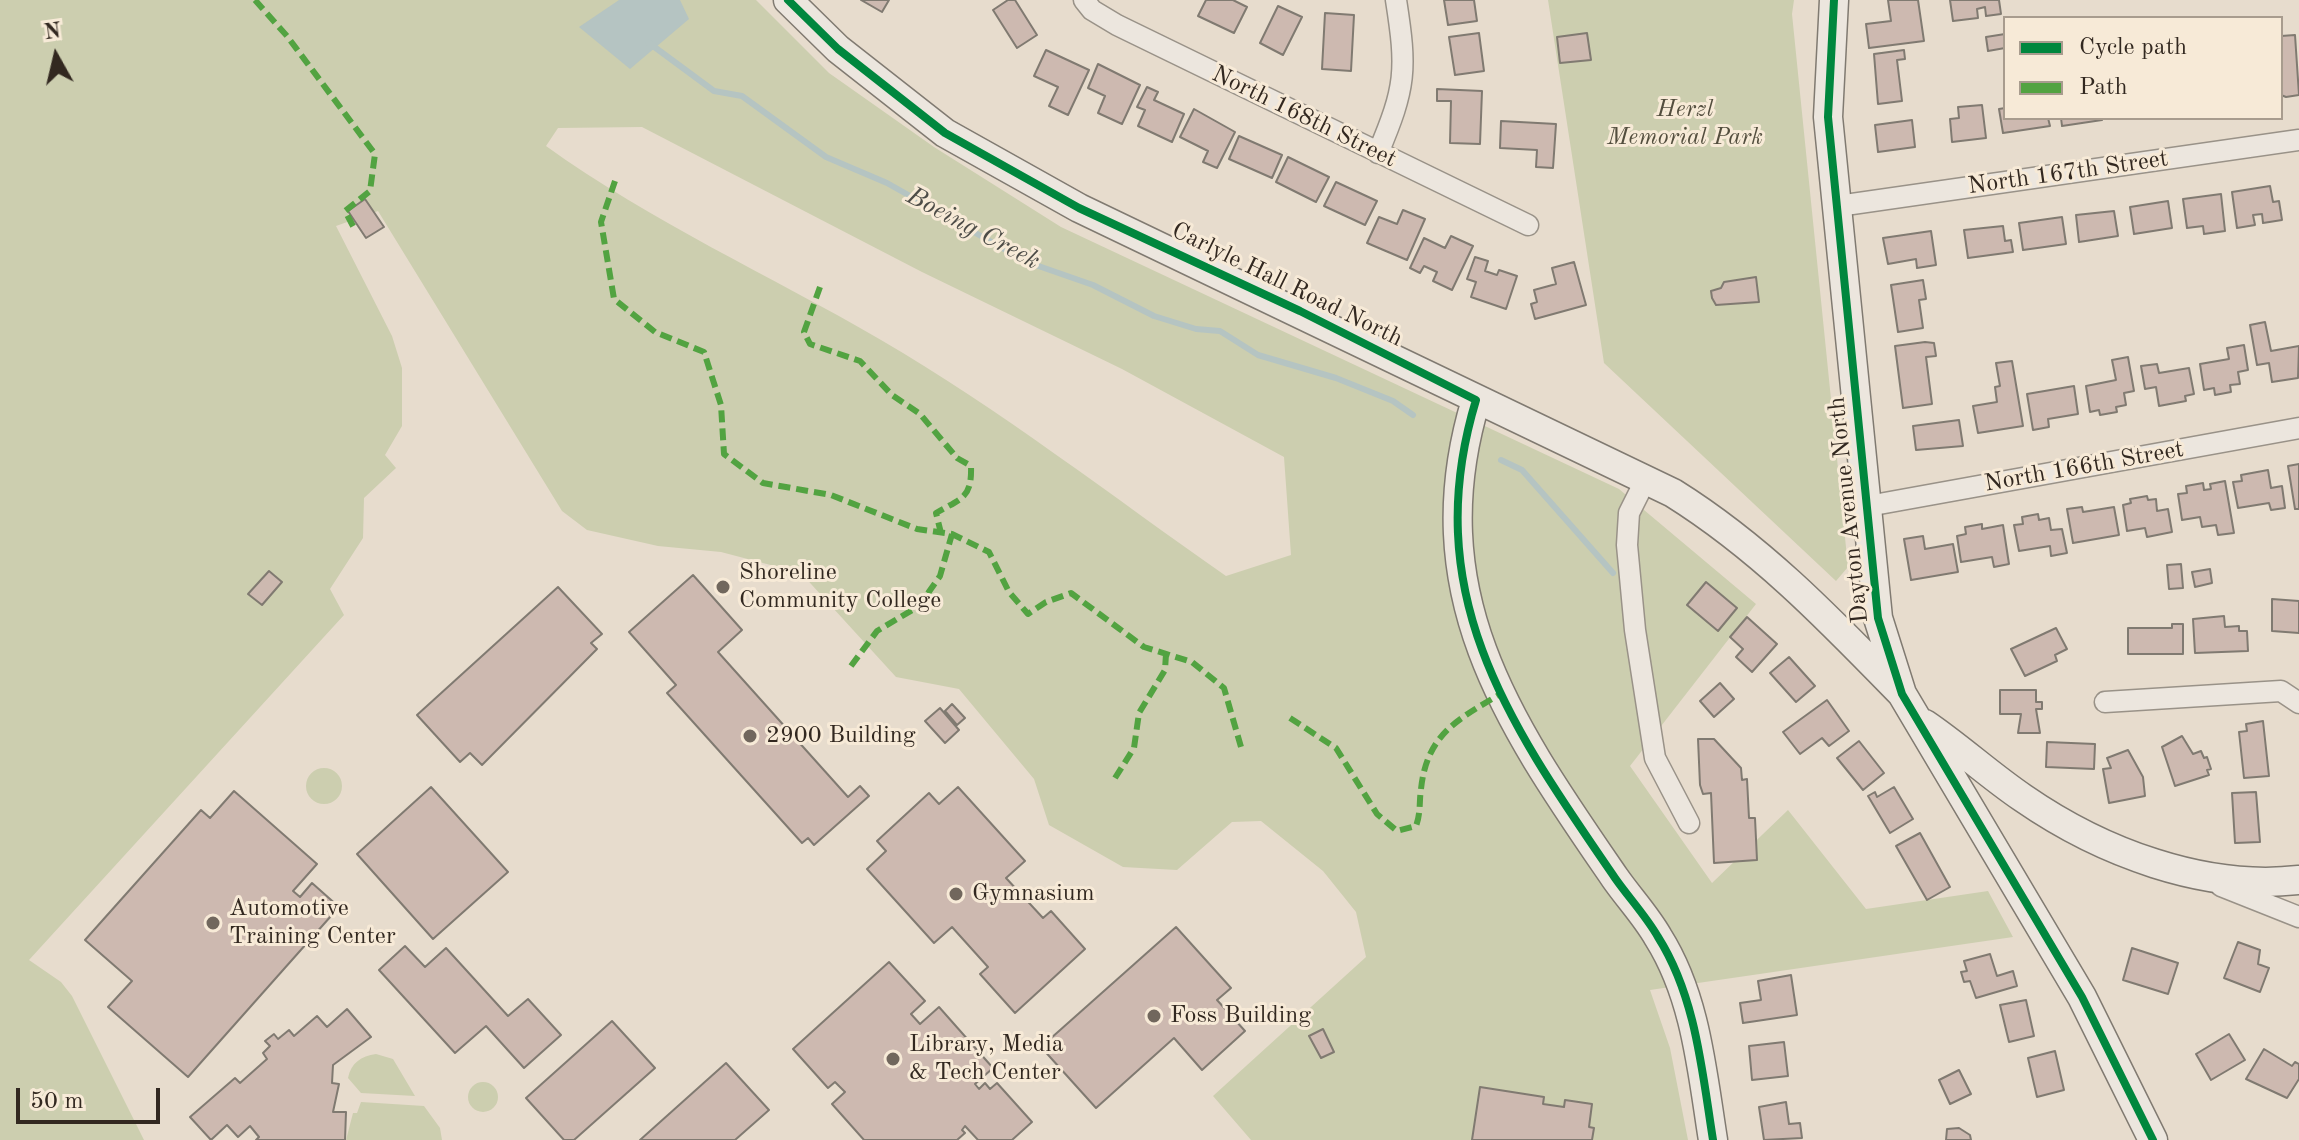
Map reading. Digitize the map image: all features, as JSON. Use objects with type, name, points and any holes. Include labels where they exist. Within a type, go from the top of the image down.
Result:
[{"type":"street","name":"Carlyle Hall Road North","points":[[788,0],[838,49],[945,133],[1079,208],[1646,479],[1714,518],[1837,625],[1902,694]]},
{"type":"street","name":"North 168th Street","points":[[1084,0],[1092,10],[1117,25],[1528,225]]},
{"type":"street","points":[[1378,153],[1399,105],[1405,60],[1396,0]]},
{"type":"street","name":"Dayton Avenue North","points":[[1834,0],[1828,117],[1877,609],[1902,694],[2082,997],[2153,1140]]},
{"type":"street","name":"North 167th Street","points":[[1838,206],[2299,140]]},
{"type":"street","points":[[1476,400],[1464,440],[1456,508],[1461,577],[1478,644],[1532,756],[1659,938],[1686,996],[1713,1140]]},
{"type":"street","name":"North 166th Street","points":[[1868,506],[2299,428]]},
{"type":"street","points":[[1646,479],[1629,513],[1627,534],[1635,630],[1655,758],[1689,823]]},
{"type":"street","points":[[1837,625],[1860,624],[1877,609]]},
{"type":"street","points":[[2105,702],[2281,691],[2299,703]]},
{"type":"street","points":[[1921,722],[1961,748],[2023,799],[2095,838],[2299,917]]},
{"type":"street","points":[[1977,821],[1978,804],[1985,793],[2006,784]]},
{"type":"street","points":[[2194,875],[2263,884],[2299,880]]},
{"type":"green space","points":[[0,0],[756,0],[829,73],[934,147],[1061,227],[1619,489],[1756,604],[1630,766],[1712,883],[1788,810],[1866,909],[1988,891],[2013,937],[1650,990],[1670,1048],[1688,1140],[1251,1140],[1213,1096],[1366,957],[1356,912],[1323,871],[1261,821],[1232,822],[1177,870],[1123,867],[1049,825],[1034,779],[959,689],[896,677],[801,573],[721,552],[658,546],[587,530],[562,511],[378,211],[336,226],[392,336],[402,368],[402,426],[385,455],[396,468],[364,498],[363,538],[330,589],[344,615],[29,960],[61,982],[72,996],[144,1140],[0,1140]],"holes":[[[642,127],[922,272],[1122,369],[1284,457],[1291,555],[1226,576],[926,367],[669,224],[546,146],[558,128]]]},
{"type":"green space","name":"Herzl Memorial Park","points":[[1548,0],[1794,0],[1792,14],[1848,567],[1836,581],[1604,363]]},
{"type":"green space","points":[[324,768],[337,773],[342,786],[337,799],[324,804],[311,799],[306,786],[311,773]]},
{"type":"green space","points":[[376,1054],[393,1059],[415,1096],[361,1093],[348,1078],[349,1073],[358,1061]]},
{"type":"green space","points":[[483,1082],[494,1086],[498,1097],[494,1108],[483,1112],[472,1108],[468,1097],[472,1086]]},
{"type":"green space","points":[[361,1102],[424,1106],[440,1128],[442,1140],[346,1140],[353,1113],[357,1113]]},
{"type":"shaded area","points":[[619,0],[680,0],[689,19],[630,69],[579,27]]},
{"type":"building","points":[[861,0],[889,0],[882,12]]},
{"type":"building","points":[[1008,0],[1015,0],[1037,35],[1017,48],[993,10]]},
{"type":"building","points":[[1206,0],[1233,0],[1247,7],[1234,33],[1198,16]]},
{"type":"building","points":[[1444,0],[1474,0],[1477,21],[1448,25]]},
{"type":"building","points":[[1888,0],[1918,0],[1924,41],[1869,48],[1866,24],[1891,21]]},
{"type":"building","points":[[1950,0],[1999,0],[2001,14],[1986,16],[1985,7],[1977,9],[1978,18],[1953,21]]},
{"type":"building","points":[[1278,6],[1302,17],[1283,55],[1260,43]]},
{"type":"building","points":[[1325,13],[1354,15],[1351,71],[1322,69]]},
{"type":"building","points":[[1479,33],[1484,71],[1455,75],[1449,37]]},
{"type":"building","points":[[1587,33],[1591,60],[1560,63],[1557,37]]},
{"type":"building","points":[[2003,34],[2003,48],[1988,51],[1986,37]]},
{"type":"building","points":[[2295,35],[2299,95],[2283,96],[2283,36]]},
{"type":"building","points":[[1046,50],[1089,70],[1068,115],[1049,106],[1058,87],[1034,76]]},
{"type":"building","points":[[1904,50],[1905,59],[1897,60],[1902,101],[1878,104],[1874,54]]},
{"type":"building","points":[[1098,64],[1140,85],[1122,124],[1098,113],[1105,96],[1088,88]]},
{"type":"building","points":[[1147,87],[1158,92],[1154,100],[1184,114],[1172,142],[1138,126],[1145,110],[1137,107]]},
{"type":"building","points":[[1437,89],[1482,91],[1480,144],[1450,143],[1451,101],[1437,101]]},
{"type":"building","points":[[1982,105],[1986,138],[1952,142],[1950,119],[1959,118],[1958,107]]},
{"type":"building","points":[[2003,108],[2003,120],[2048,120],[2050,126],[2003,133],[1999,109]]},
{"type":"building","points":[[1194,109],[1235,132],[1217,168],[1203,162],[1208,151],[1180,137]]},
{"type":"building","points":[[1912,120],[1915,147],[1878,152],[1875,125]]},
{"type":"building","points":[[2061,120],[2102,120],[2062,126]]},
{"type":"building","points":[[1501,121],[1556,124],[1553,168],[1536,167],[1537,150],[1500,148]]},
{"type":"building","points":[[1239,136],[1282,155],[1272,178],[1229,159]]},
{"type":"building","points":[[1288,157],[1329,177],[1316,202],[1276,182]]},
{"type":"building","points":[[1336,182],[1377,201],[1365,225],[1324,206]]},
{"type":"building","points":[[2270,186],[2273,202],[2279,201],[2282,220],[2263,223],[2262,214],[2253,215],[2255,225],[2237,228],[2232,192]]},
{"type":"building","points":[[2221,194],[2225,231],[2204,234],[2203,226],[2187,228],[2183,199]]},
{"type":"building","points":[[365,199],[384,227],[366,238],[348,211]]},
{"type":"building","points":[[2168,201],[2172,228],[2134,234],[2130,207]]},
{"type":"building","points":[[1403,210],[1425,219],[1407,260],[1367,243],[1379,217],[1397,224]]},
{"type":"building","points":[[2114,211],[2118,236],[2079,242],[2076,215]]},
{"type":"building","points":[[2062,217],[2066,244],[2023,250],[2019,223]]},
{"type":"building","points":[[2003,226],[2005,241],[2011,240],[2013,252],[1968,258],[1964,230]]},
{"type":"building","points":[[1931,231],[1936,265],[1917,268],[1916,259],[1888,264],[1883,238]]},
{"type":"building","points":[[1451,236],[1473,246],[1452,290],[1433,281],[1437,272],[1424,266],[1420,273],[1410,268],[1424,238],[1445,248]]},
{"type":"building","points":[[1475,257],[1488,261],[1485,271],[1497,275],[1499,270],[1517,276],[1506,309],[1471,297],[1476,282],[1467,279]]},
{"type":"building","points":[[1574,262],[1586,305],[1535,319],[1531,304],[1537,302],[1534,290],[1556,284],[1552,268]]},
{"type":"building","points":[[1756,277],[1759,302],[1716,305],[1711,291],[1721,288],[1724,282]]},
{"type":"building","points":[[1923,280],[1926,299],[1919,300],[1923,328],[1898,332],[1891,285]]},
{"type":"building","points":[[2265,322],[2271,351],[2299,346],[2298,378],[2272,382],[2269,363],[2257,365],[2250,325]]},
{"type":"building","points":[[1934,343],[1936,356],[1926,357],[1932,404],[1903,408],[1895,346]]},
{"type":"building","points":[[2244,345],[2248,370],[2238,372],[2240,384],[2230,385],[2231,392],[2215,395],[2214,388],[2204,390],[2200,364],[2229,359],[2227,348]]},
{"type":"building","points":[[2128,357],[2134,391],[2124,393],[2126,405],[2116,407],[2117,412],[2100,415],[2099,410],[2090,412],[2086,386],[2116,380],[2112,360]]},
{"type":"building","points":[[2012,361],[2023,426],[1978,433],[1973,406],[1997,402],[1995,387],[2000,386],[1996,363]]},
{"type":"building","points":[[2157,364],[2159,373],[2189,368],[2194,394],[2185,396],[2186,401],[2159,406],[2156,387],[2145,389],[2141,366]]},
{"type":"building","points":[[2074,386],[2078,414],[2048,419],[2049,427],[2033,430],[2027,394]]},
{"type":"building","points":[[1959,420],[1963,446],[1916,450],[1913,426]]},
{"type":"building","points":[[2299,464],[2299,509],[2295,509],[2288,466]]},
{"type":"building","points":[[2268,470],[2271,488],[2282,486],[2285,508],[2271,510],[2269,503],[2238,508],[2233,482],[2242,481],[2241,475]]},
{"type":"building","points":[[2225,481],[2234,533],[2218,535],[2216,525],[2202,527],[2200,517],[2182,520],[2178,494],[2187,493],[2186,486],[2203,483],[2204,490],[2211,489],[2210,484]]},
{"type":"building","points":[[2147,496],[2148,500],[2156,499],[2157,511],[2168,509],[2172,532],[2147,537],[2145,528],[2127,531],[2123,505],[2131,503],[2130,499]]},
{"type":"building","points":[[2082,507],[2083,512],[2114,507],[2119,535],[2073,543],[2067,509]]},
{"type":"building","points":[[2038,514],[2039,520],[2049,518],[2051,530],[2062,529],[2067,553],[2051,556],[2050,546],[2019,551],[2014,525],[2023,524],[2022,517]]},
{"type":"building","points":[[1982,524],[1982,529],[2003,525],[2009,564],[1994,567],[1992,557],[1961,562],[1957,536],[1966,534],[1965,527]]},
{"type":"building","points":[[1923,536],[1925,549],[1953,544],[1958,572],[1911,580],[1904,539]]},
{"type":"building","points":[[2181,564],[2183,588],[2169,589],[2167,565]]},
{"type":"building","points":[[2210,569],[2212,583],[2195,587],[2192,572]]},
{"type":"building","points":[[269,571],[282,582],[262,605],[248,594]]},
{"type":"building","name":"2900 Building","points":[[693,575],[742,630],[718,652],[848,797],[860,786],[869,796],[814,845],[808,838],[802,843],[667,693],[676,685],[629,632]]},
{"type":"building","points":[[1706,582],[1737,608],[1718,631],[1687,605]]},
{"type":"building","points":[[558,587],[602,634],[591,643],[597,649],[482,765],[470,753],[460,762],[417,715]]},
{"type":"building","points":[[2272,599],[2299,601],[2299,633],[2272,631]]},
{"type":"building","points":[[2224,616],[2225,627],[2239,626],[2239,631],[2247,631],[2248,651],[2195,653],[2193,619]]},
{"type":"building","points":[[1747,617],[1777,644],[1752,672],[1736,657],[1743,649],[1730,637]]},
{"type":"building","points":[[2172,624],[2183,624],[2183,654],[2128,654],[2128,628],[2172,628]]},
{"type":"building","points":[[2056,628],[2067,649],[2055,655],[2057,661],[2025,676],[2011,649]]},
{"type":"building","points":[[1789,657],[1815,686],[1796,702],[1770,673]]},
{"type":"building","points":[[1720,683],[1734,699],[1714,717],[1700,701]]},
{"type":"building","points":[[2000,690],[2036,690],[2036,702],[2042,702],[2042,709],[2036,709],[2040,733],[2018,733],[2021,714],[2000,714]]},
{"type":"building","points":[[1827,700],[1849,731],[1829,746],[1822,738],[1800,754],[1783,732]]},
{"type":"building","points":[[952,704],[965,718],[957,725],[945,711]]},
{"type":"building","points":[[940,708],[959,730],[945,743],[925,721]]},
{"type":"building","points":[[2263,721],[2269,776],[2244,778],[2239,732],[2247,731],[2246,724]]},
{"type":"building","points":[[2182,736],[2193,754],[2201,751],[2204,758],[2207,757],[2211,769],[2207,770],[2209,775],[2175,786],[2162,747]]},
{"type":"building","points":[[1698,739],[1714,739],[1741,768],[1742,780],[1747,779],[1749,818],[1755,818],[1757,860],[1714,863],[1711,793],[1703,794],[1700,785]]},
{"type":"building","points":[[1859,741],[1884,773],[1863,790],[1837,758]]},
{"type":"building","points":[[2047,742],[2095,744],[2094,769],[2046,767]]},
{"type":"building","points":[[2128,750],[2143,777],[2145,796],[2109,803],[2103,769],[2111,768],[2107,758]]},
{"type":"building","points":[[431,787],[508,872],[433,939],[357,854]]},
{"type":"building","name":"Gymnasium","points":[[958,787],[1025,861],[1006,878],[1043,918],[1051,911],[1085,949],[1015,1013],[980,974],[988,967],[952,927],[934,943],[867,869],[886,851],[877,841],[929,793],[939,804]]},
{"type":"building","points":[[1894,787],[1913,819],[1890,833],[1868,796],[1875,792],[1877,797]]},
{"type":"building","name":"Automotive Training Center","points":[[234,791],[317,864],[293,891],[300,897],[312,883],[339,907],[188,1077],[108,1007],[132,981],[85,940],[201,810],[210,818]]},
{"type":"building","points":[[2256,792],[2260,842],[2235,843],[2232,793]]},
{"type":"building","points":[[1920,833],[1950,887],[1927,900],[1896,846]]},
{"type":"building","name":"Foss Building","points":[[1176,927],[1231,988],[1217,1000],[1245,1031],[1202,1070],[1174,1038],[1096,1108],[1041,1047]]},
{"type":"building","points":[[2238,942],[2260,950],[2258,964],[2269,968],[2260,992],[2224,978]]},
{"type":"building","points":[[405,946],[425,967],[446,948],[508,1016],[528,999],[561,1035],[524,1068],[486,1026],[455,1053],[379,970]]},
{"type":"building","points":[[2132,948],[2178,963],[2168,994],[2123,980]]},
{"type":"building","points":[[1990,954],[1997,976],[2013,971],[2017,986],[1976,998],[1970,981],[1964,982],[1961,972],[1967,971],[1964,961]]},
{"type":"building","name":"Library, Media & Tech Center","points":[[889,962],[925,1001],[911,1014],[920,1024],[939,1007],[993,1068],[975,1084],[979,1089],[985,1083],[990,1089],[997,1083],[1032,1122],[1012,1140],[978,1140],[965,1126],[962,1130],[965,1133],[957,1140],[864,1140],[832,1104],[845,1092],[835,1082],[828,1088],[793,1049]]},
{"type":"building","points":[[1791,975],[1797,1015],[1743,1023],[1740,1003],[1761,1000],[1758,981]]},
{"type":"building","points":[[2026,1000],[2034,1036],[2009,1042],[2000,1005]]},
{"type":"building","points":[[347,1009],[371,1037],[333,1065],[332,1083],[339,1084],[333,1112],[346,1112],[345,1140],[256,1140],[259,1137],[250,1126],[238,1137],[227,1125],[211,1140],[190,1117],[235,1078],[240,1083],[267,1059],[263,1053],[270,1046],[265,1041],[274,1034],[278,1039],[289,1030],[294,1036],[317,1016],[327,1027]]},
{"type":"building","points":[[612,1021],[655,1068],[574,1140],[564,1140],[526,1098]]},
{"type":"building","points":[[1323,1029],[1334,1052],[1321,1058],[1309,1036]]},
{"type":"building","points":[[2229,1034],[2245,1060],[2211,1080],[2196,1054]]},
{"type":"building","points":[[1784,1042],[1788,1076],[1752,1080],[1749,1046]]},
{"type":"building","points":[[2264,1049],[2292,1066],[2295,1062],[2299,1064],[2299,1079],[2287,1098],[2246,1079]]},
{"type":"building","points":[[2055,1051],[2064,1090],[2037,1097],[2028,1058]]},
{"type":"building","points":[[726,1063],[769,1110],[735,1140],[640,1140]]},
{"type":"building","points":[[1959,1070],[1971,1094],[1950,1104],[1939,1080]]},
{"type":"building","points":[[1480,1087],[1544,1097],[1543,1104],[1564,1107],[1565,1100],[1592,1104],[1589,1127],[1594,1128],[1592,1140],[1472,1140]]},
{"type":"building","points":[[1786,1102],[1789,1124],[1800,1123],[1802,1138],[1764,1140],[1759,1107]]},
{"type":"building","points":[[1959,1128],[1970,1135],[1971,1140],[1946,1140],[1947,1129]]},
{"type":"waterway","name":"Boeing Creek","points":[[649,43],[714,91],[742,96],[826,157],[887,183],[1027,262],[1093,285],[1154,316],[1196,329],[1220,331],[1258,355],[1336,378],[1393,401],[1413,415]]},
{"type":"waterway","name":"Boeing Creek","points":[[1501,460],[1522,470],[1613,573]]},
{"type":"marked path","points":[[255,0],[287,36],[375,154],[370,191],[345,211],[354,228]]},
{"type":"marked path","points":[[615,181],[601,222],[614,299],[655,332],[704,352],[721,405],[724,454],[763,483],[831,495],[917,529],[952,534],[989,552],[1009,592],[1028,614],[1046,602],[1071,593],[1144,647],[1192,662],[1224,688],[1241,747]]},
{"type":"marked path","points":[[820,287],[804,332],[810,344],[860,361],[892,395],[920,414],[957,458],[971,466],[970,485],[964,496],[936,513],[941,533]]},
{"type":"marked path","points":[[851,666],[877,631],[919,606],[940,576],[952,534]]},
{"type":"marked path","points":[[1115,778],[1134,748],[1139,713],[1165,670],[1166,654]]},
{"type":"marked path","points":[[1290,718],[1336,748],[1377,814],[1397,831],[1416,826],[1424,770],[1438,741],[1459,720],[1502,693]]},
{"type":"cycle path","points":[[788,0],[838,49],[945,133],[1079,208],[1300,311],[1476,400],[1461,470],[1458,535],[1466,597],[1484,655],[1509,711],[1541,766],[1671,960],[1696,1035],[1713,1140]]},
{"type":"cycle path","points":[[1834,0],[1828,117],[1878,618],[1902,694],[2082,997],[2153,1140]]},
{"type":"place","name":"Shoreline Community College","points":[[723,587]]},
{"type":"place","name":"2900 Building","points":[[750,736]]},
{"type":"place","name":"Gymnasium","points":[[956,894]]},
{"type":"place","name":"Automotive Training Center","points":[[213,923]]},
{"type":"place","name":"Foss Building","points":[[1154,1016]]},
{"type":"place","name":"Library, Media & Tech Center","points":[[893,1059]]}]
